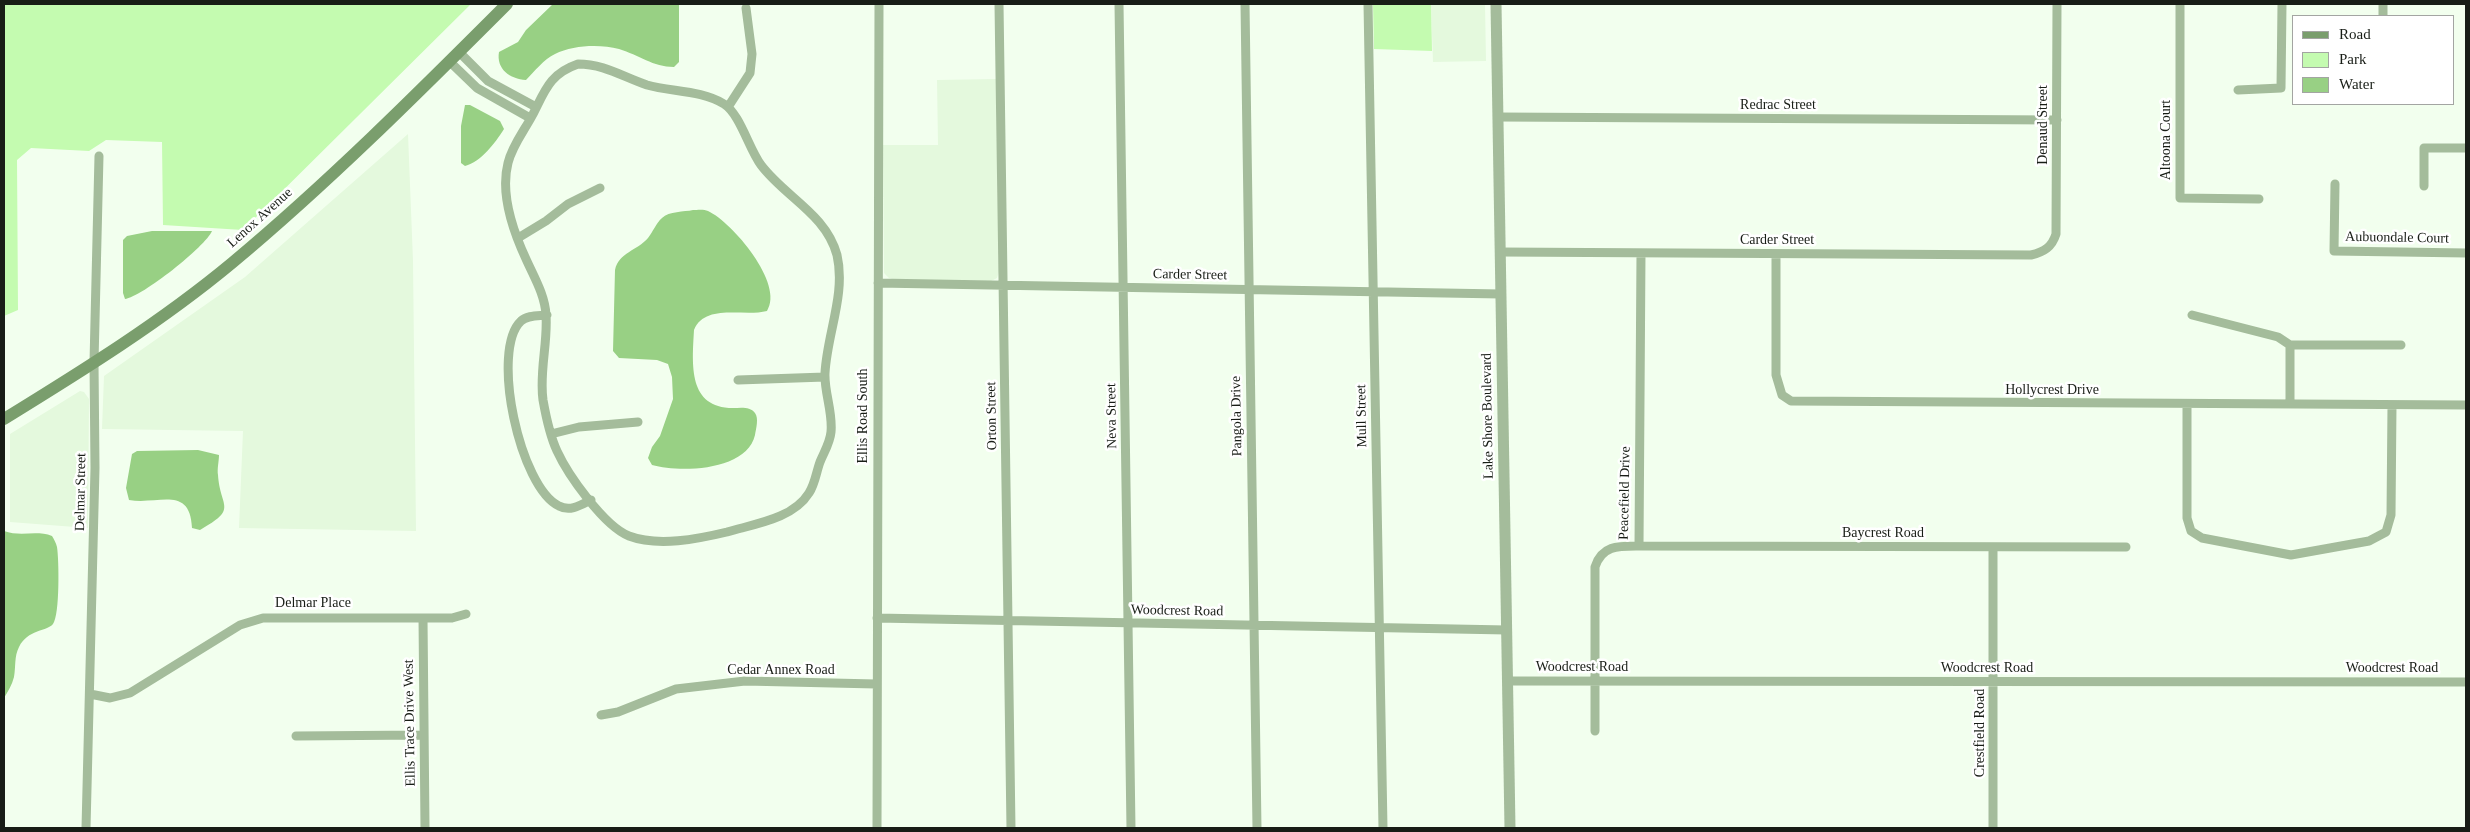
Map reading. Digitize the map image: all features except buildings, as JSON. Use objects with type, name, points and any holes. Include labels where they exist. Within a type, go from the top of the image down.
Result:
[{"type":"main road","name":"Lenox Avenue","points":[[4,419],[164,316],[232,264],[306,197],[507,4]]},
{"type":"street","name":"Ellis Road South","points":[[877,828],[879,4]]},
{"type":"street","name":"Orton Street","points":[[999,4],[1011,828]]},
{"type":"street","name":"Neva Street","points":[[1119,4],[1131,828]]},
{"type":"street","name":"Pangola Drive","points":[[1245,4],[1256,828]]},
{"type":"street","name":"Mull Street","points":[[1368,4],[1383,828]]},
{"type":"street","name":"Lake Shore Boulevard","points":[[1496,4],[1510,828]]},
{"type":"street","name":"Denaud Street","points":[[2050,246],[2056,234],[2057,4]]},
{"type":"street","name":"Altoona Court","points":[[2180,4],[2180,198],[2259,199]]},
{"type":"street","points":[[2238,90],[2281,88],[2282,4]]},
{"type":"street","points":[[728,107],[750,73],[752,54],[746,8]]},
{"type":"street","points":[[459,52],[488,81],[536,107]]},
{"type":"street","points":[[449,61],[477,88],[502,104],[530,118]]},
{"type":"street","points":[[578,64],[593,64],[645,84],[701,96],[722,103],[728,107],[762,166],[817,218],[829,235],[836,254],[839,274],[838,294],[825,377],[832,427],[830,442],[820,462],[810,492],[802,503],[788,512],[759,523],[720,534],[680,540],[639,539],[612,526],[558,454],[543,399],[542,375],[546,315],[542,294],[518,238],[509,210],[507,165],[536,107],[553,78],[564,69],[578,64]]},
{"type":"street","name":"Redrac Street","points":[[1498,117],[2057,120]]},
{"type":"street","points":[[2424,186],[2424,148],[2466,148]]},
{"type":"street","name":"Delmar Street","points":[[86,828],[95,468],[94,362],[99,156]]},
{"type":"street","name":"Aubuondale Court","points":[[2334,184],[2334,251],[2466,253]]},
{"type":"street","points":[[518,238],[546,221],[568,204],[600,188]]},
{"type":"street","name":"Carder Street","points":[[1500,252],[2031,255],[2041,253],[2050,246]]},
{"type":"street","name":"Peacefield Drive","points":[[1595,731],[1595,567],[1597,560],[1609,548],[1639,546],[1641,253]]},
{"type":"street","name":"Hollycrest Drive","points":[[1776,254],[1776,375],[1782,395],[1791,401],[2466,405]]},
{"type":"street","name":"Carder Street","points":[[878,284],[1501,294]]},
{"type":"street","points":[[546,315],[527,317],[521,320],[513,334],[509,389],[516,434],[523,457],[534,478],[551,501],[566,508],[574,508],[591,500]]},
{"type":"street","points":[[2192,315],[2278,337],[2290,345],[2401,345]]},
{"type":"street","points":[[2290,345],[2290,404]]},
{"type":"street","points":[[738,380],[825,377]]},
{"type":"street","points":[[2187,404],[2186,518],[2191,531],[2202,538],[2291,555],[2369,541],[2386,532],[2391,515],[2392,405]]},
{"type":"street","points":[[551,434],[579,427],[638,422]]},
{"type":"street","name":"Baycrest Road","points":[[1639,546],[2126,547]]},
{"type":"street","name":"Crestfield Road","points":[[1993,547],[1993,828]]},
{"type":"street","name":"Delmar Place","points":[[90,694],[110,698],[130,693],[240,625],[263,618],[452,618],[466,614]]},
{"type":"street","name":"Ellis Trace Drive West","points":[[423,618],[425,828]]},
{"type":"street","name":"Woodcrest Road","points":[[877,618],[1507,630]]},
{"type":"street","name":"Cedar Annex Road","points":[[601,715],[618,712],[676,689],[725,683],[745,681],[876,684]]},
{"type":"street","name":"Woodcrest Road","points":[[1508,681],[2466,682]]},
{"type":"street","points":[[296,736],[423,735]]},
{"type":"shaded area","points":[[1431,4],[1485,4],[1486,61],[1433,62]]},
{"type":"shaded area","points":[[996,79],[999,272],[997,278],[991,281],[896,280],[889,278],[884,273],[883,145],[938,145],[937,80]]},
{"type":"shaded area","points":[[408,134],[413,261],[416,531],[239,528],[243,431],[102,429],[104,376],[245,277]]},
{"type":"shaded area","points":[[80,391],[84,392],[89,399],[88,528],[10,522],[10,434]]},
{"type":"green space","points":[[4,4],[471,4],[243,230],[163,225],[162,142],[106,140],[89,151],[31,148],[17,160],[18,310],[4,316]]},
{"type":"green space","points":[[1373,4],[1431,4],[1432,51],[1374,49]]},
{"type":"water","points":[[553,4],[679,4],[679,62],[674,67],[659,65],[619,49],[604,46],[587,46],[562,51],[551,56],[526,80],[515,78],[505,72],[500,63],[499,52],[518,42],[526,30]]},
{"type":"water","points":[[465,105],[470,105],[500,121],[504,129],[482,156],[465,166],[461,163],[461,126]]},
{"type":"water","points":[[693,210],[708,211],[718,217],[742,240],[763,270],[769,286],[771,299],[767,311],[707,316],[699,322],[694,330],[694,370],[700,393],[708,401],[718,406],[750,409],[756,415],[757,424],[755,435],[749,447],[739,456],[711,466],[679,469],[652,465],[648,458],[652,447],[660,436],[673,399],[672,377],[668,364],[657,360],[619,358],[613,351],[615,270],[620,259],[644,242],[662,218],[673,213]]},
{"type":"water","points":[[152,231],[212,231],[198,248],[173,270],[145,290],[125,299],[123,293],[123,240],[127,236]]},
{"type":"water","points":[[198,450],[219,455],[219,486],[224,507],[220,517],[212,523],[200,530],[192,528],[186,506],[179,502],[171,500],[129,500],[126,488],[132,454],[137,451]]},
{"type":"water","points":[[4,531],[52,536],[57,547],[58,599],[53,624],[27,637],[19,647],[16,654],[13,680],[4,698]]}]
